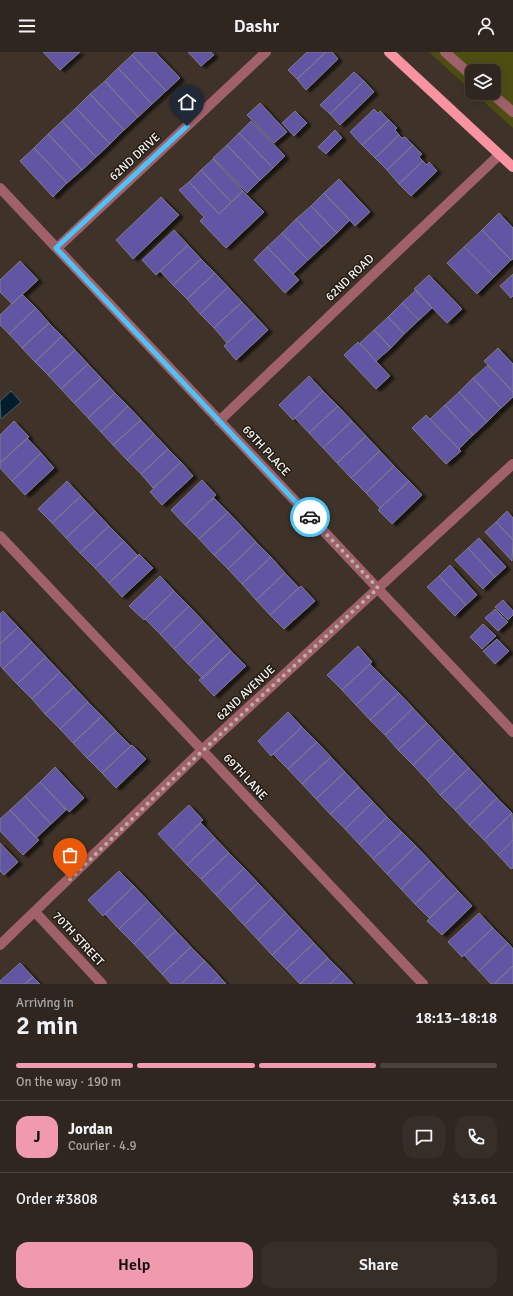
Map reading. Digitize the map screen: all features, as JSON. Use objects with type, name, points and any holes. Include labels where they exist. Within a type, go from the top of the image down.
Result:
[{"type":"main road","points":[[389,52],[513,167]]},
{"type":"street","name":"62ND DRIVE","points":[[56,248],[266,52]]},
{"type":"street","points":[[445,52],[465,70]]},
{"type":"street","points":[[499,100],[513,112]]},
{"type":"street","name":"62ND ROAD","points":[[219,421],[499,155]]},
{"type":"street","name":"69TH PLACE","points":[[0,188],[513,732]]},
{"type":"street","name":"62ND AVENUE","points":[[0,945],[202,750],[513,464]]},
{"type":"street","name":"69TH LANE","points":[[0,536],[423,984]]},
{"type":"street","name":"70TH STREET","points":[[35,912],[102,984]]},
{"type":"shaded area","points":[[429,52],[513,52],[513,128],[482,100],[501,100],[501,64],[465,64],[465,85]]},
{"type":"water","points":[[11,391],[21,402],[1,419],[0,401]]},
{"type":"building","points":[[43,52],[80,52],[60,70]]},
{"type":"building","points":[[135,52],[155,52],[180,78],[166,91],[132,55]]},
{"type":"building","points":[[188,52],[211,52],[214,55],[201,66]]},
{"type":"building","points":[[307,52],[326,52],[297,79],[288,70]]},
{"type":"building","points":[[326,52],[332,52],[338,59],[306,90],[297,79]]},
{"type":"building","points":[[132,55],[166,91],[152,104],[118,68]]},
{"type":"building","points":[[118,68],[152,104],[138,117],[105,81]]},
{"type":"building","points":[[354,72],[364,81],[330,114],[320,105]]},
{"type":"building","points":[[105,81],[138,117],[124,130],[90,94]]},
{"type":"building","points":[[364,81],[374,92],[340,125],[330,114]]},
{"type":"building","points":[[90,94],[124,130],[110,144],[76,108]]},
{"type":"building","points":[[260,103],[287,132],[274,143],[247,115]]},
{"type":"building","points":[[76,108],[110,144],[96,157],[62,121]]},
{"type":"building","points":[[374,109],[378,113],[380,111],[389,120],[362,145],[350,132]]},
{"type":"building","points":[[295,111],[307,123],[294,136],[282,123]]},
{"type":"building","points":[[389,120],[397,128],[395,130],[399,135],[375,158],[362,145]]},
{"type":"building","points":[[62,121],[96,157],[82,170],[48,134]]},
{"type":"building","points":[[251,121],[285,156],[273,168],[239,133]]},
{"type":"building","points":[[335,130],[342,138],[326,154],[318,147]]},
{"type":"building","points":[[239,133],[273,168],[260,180],[227,145]]},
{"type":"building","points":[[48,134],[82,170],[67,183],[34,148]]},
{"type":"building","points":[[399,135],[402,138],[405,137],[413,145],[387,170],[375,158]]},
{"type":"building","points":[[227,145],[260,180],[247,193],[213,158]]},
{"type":"building","points":[[413,145],[422,154],[419,157],[423,161],[399,184],[387,170]]},
{"type":"building","points":[[34,148],[67,183],[53,197],[20,161]]},
{"type":"building","points":[[213,159],[243,191],[231,202],[201,170]]},
{"type":"building","points":[[423,161],[427,165],[429,162],[437,171],[411,196],[399,184]]},
{"type":"building","points":[[201,170],[231,202],[219,214],[189,182]]},
{"type":"building","points":[[339,179],[370,212],[355,226],[324,193]]},
{"type":"building","points":[[189,182],[219,214],[243,191],[264,212],[226,248],[200,221],[204,217],[179,190]]},
{"type":"building","points":[[324,193],[350,220],[337,233],[311,206]]},
{"type":"building","points":[[161,197],[179,215],[133,259],[116,240]]},
{"type":"building","points":[[311,206],[337,233],[322,247],[296,219]]},
{"type":"building","points":[[499,213],[513,228],[513,259],[511,260],[482,230]]},
{"type":"building","points":[[296,219],[322,247],[308,260],[282,233]]},
{"type":"building","points":[[174,230],[188,245],[156,275],[142,260]]},
{"type":"building","points":[[482,230],[511,260],[494,277],[464,247]]},
{"type":"building","points":[[282,233],[308,260],[293,274],[267,247]]},
{"type":"building","points":[[188,245],[201,259],[173,285],[160,271]]},
{"type":"building","points":[[267,247],[299,280],[285,293],[254,260]]},
{"type":"building","points":[[464,247],[494,277],[477,294],[447,263]]},
{"type":"building","points":[[201,259],[215,273],[187,299],[173,285]]},
{"type":"building","points":[[20,261],[38,280],[12,304],[0,292],[0,280]]},
{"type":"building","points":[[215,273],[228,287],[200,314],[187,299]]},
{"type":"building","points":[[513,274],[513,296],[511,298],[500,286]]},
{"type":"building","points":[[429,275],[462,309],[447,323],[414,289]]},
{"type":"building","points":[[228,287],[242,302],[214,328],[200,314]]},
{"type":"building","points":[[416,290],[432,308],[419,320],[402,303]]},
{"type":"building","points":[[22,294],[36,308],[9,334],[0,325],[0,315]]},
{"type":"building","points":[[242,302],[255,316],[227,343],[214,328]]},
{"type":"building","points":[[402,303],[419,320],[404,334],[388,317]]},
{"type":"building","points":[[36,308],[49,323],[22,348],[9,334]]},
{"type":"building","points":[[255,316],[268,330],[236,360],[224,346]]},
{"type":"building","points":[[388,317],[404,334],[391,348],[374,330]]},
{"type":"building","points":[[49,323],[62,336],[35,362],[22,348]]},
{"type":"building","points":[[374,330],[391,348],[376,361],[360,343]]},
{"type":"building","points":[[62,336],[75,350],[48,375],[35,362]]},
{"type":"building","points":[[358,342],[390,376],[376,389],[344,355]]},
{"type":"building","points":[[498,348],[513,364],[513,392],[484,361]]},
{"type":"building","points":[[75,350],[88,364],[61,389],[48,375]]},
{"type":"building","points":[[88,364],[101,378],[74,403],[61,389]]},
{"type":"building","points":[[488,365],[513,392],[513,397],[501,408],[473,378]]},
{"type":"building","points":[[309,376],[323,391],[293,420],[279,405]]},
{"type":"building","points":[[101,378],[115,393],[88,418],[74,403]]},
{"type":"building","points":[[473,378],[501,408],[487,422],[459,392]]},
{"type":"building","points":[[323,391],[338,406],[309,433],[295,418]]},
{"type":"building","points":[[459,392],[487,422],[473,435],[445,405]]},
{"type":"building","points":[[115,393],[128,406],[101,432],[88,418]]},
{"type":"building","points":[[445,405],[473,435],[459,449],[430,419]]},
{"type":"building","points":[[128,406],[141,420],[113,445],[101,432]]},
{"type":"building","points":[[338,406],[352,421],[323,448],[309,433]]},
{"type":"building","points":[[426,415],[461,451],[446,464],[412,428]]},
{"type":"building","points":[[141,420],[154,434],[127,460],[113,445]]},
{"type":"building","points":[[14,421],[29,437],[0,463],[0,435]]},
{"type":"building","points":[[352,421],[366,436],[337,463],[323,448]]},
{"type":"building","points":[[154,434],[168,449],[141,474],[127,460]]},
{"type":"building","points":[[366,436],[380,451],[351,478],[337,463]]},
{"type":"building","points":[[27,438],[41,453],[12,481],[0,468],[0,463]]},
{"type":"building","points":[[168,449],[181,462],[153,488],[141,474]]},
{"type":"building","points":[[380,451],[394,466],[366,493],[351,478]]},
{"type":"building","points":[[41,453],[54,468],[25,495],[12,481]]},
{"type":"building","points":[[181,462],[193,476],[162,505],[150,492]]},
{"type":"building","points":[[394,466],[409,481],[380,508],[366,493]]},
{"type":"building","points":[[202,480],[216,495],[185,525],[171,510]]},
{"type":"building","points":[[67,481],[81,496],[52,523],[38,509]]},
{"type":"building","points":[[409,481],[422,495],[392,524],[378,510]]},
{"type":"building","points":[[81,496],[95,511],[66,538],[52,523]]},
{"type":"building","points":[[214,498],[228,512],[199,539],[185,525]]},
{"type":"building","points":[[95,511],[109,526],[80,553],[66,538]]},
{"type":"building","points":[[507,511],[513,518],[513,540],[496,522]]},
{"type":"building","points":[[228,512],[243,528],[214,555],[199,539]]},
{"type":"building","points":[[496,522],[513,540],[512,561],[485,532]]},
{"type":"building","points":[[109,526],[124,541],[95,568],[80,553]]},
{"type":"building","points":[[243,528],[256,542],[228,569],[214,555]]},
{"type":"building","points":[[479,538],[506,567],[495,577],[468,548]]},
{"type":"building","points":[[124,541],[138,556],[109,583],[95,568]]},
{"type":"building","points":[[256,542],[271,557],[242,584],[228,569]]},
{"type":"building","points":[[468,548],[495,577],[483,589],[455,560]]},
{"type":"building","points":[[139,554],[153,568],[122,597],[109,583]]},
{"type":"building","points":[[271,557],[285,573],[256,600],[242,584]]},
{"type":"building","points":[[450,565],[477,595],[466,605],[439,576]]},
{"type":"building","points":[[285,573],[299,588],[270,615],[256,600]]},
{"type":"building","points":[[160,576],[174,591],[144,620],[129,606]]},
{"type":"building","points":[[439,576],[466,605],[455,616],[427,587]]},
{"type":"building","points":[[301,586],[315,601],[284,629],[270,615]]},
{"type":"building","points":[[174,591],[189,606],[160,634],[145,619]]},
{"type":"building","points":[[503,600],[513,611],[513,615],[508,620],[495,607]]},
{"type":"building","points":[[189,606],[203,621],[174,649],[160,634]]},
{"type":"building","points":[[495,609],[508,622],[498,631],[485,618]]},
{"type":"building","points":[[3,611],[18,627],[0,644],[0,614]]},
{"type":"building","points":[[203,621],[217,636],[188,664],[174,649]]},
{"type":"building","points":[[483,624],[496,636],[482,649],[470,637]]},
{"type":"building","points":[[18,627],[32,642],[3,669],[0,665],[0,644]]},
{"type":"building","points":[[217,636],[231,651],[203,679],[188,664]]},
{"type":"building","points":[[497,639],[509,651],[495,664],[483,651]]},
{"type":"building","points":[[32,642],[46,657],[17,684],[3,669]]},
{"type":"building","points":[[358,646],[372,662],[342,690],[327,675]]},
{"type":"building","points":[[231,651],[246,666],[214,696],[199,680]]},
{"type":"building","points":[[46,657],[60,672],[32,699],[17,684]]},
{"type":"building","points":[[370,664],[384,678],[356,705],[342,690]]},
{"type":"building","points":[[60,672],[74,687],[45,714],[32,699]]},
{"type":"building","points":[[384,678],[399,693],[370,720],[356,705]]},
{"type":"building","points":[[74,687],[88,702],[60,729],[45,714]]},
{"type":"building","points":[[399,693],[413,708],[385,735],[370,720]]},
{"type":"building","points":[[88,702],[102,716],[73,743],[60,729]]},
{"type":"building","points":[[413,708],[427,723],[398,750],[385,735]]},
{"type":"building","points":[[288,712],[302,727],[271,756],[258,741]]},
{"type":"building","points":[[102,716],[116,731],[87,758],[73,743]]},
{"type":"building","points":[[427,723],[441,738],[413,765],[398,750]]},
{"type":"building","points":[[302,727],[317,742],[288,769],[273,754]]},
{"type":"building","points":[[116,731],[131,746],[102,773],[87,758]]},
{"type":"building","points":[[441,738],[455,753],[427,780],[413,765]]},
{"type":"building","points":[[317,742],[331,757],[302,784],[288,769]]},
{"type":"building","points":[[132,745],[146,759],[116,788],[102,773]]},
{"type":"building","points":[[455,753],[469,768],[440,795],[427,780]]},
{"type":"building","points":[[331,757],[345,772],[316,799],[302,784]]},
{"type":"building","points":[[55,767],[84,798],[69,812],[40,782]]},
{"type":"building","points":[[469,768],[483,783],[455,810],[440,795]]},
{"type":"building","points":[[345,772],[359,787],[330,814],[316,799]]},
{"type":"building","points":[[40,782],[66,810],[51,824],[25,796]]},
{"type":"building","points":[[483,783],[497,798],[469,825],[455,810]]},
{"type":"building","points":[[359,787],[373,802],[345,829],[330,814]]},
{"type":"building","points":[[25,796],[51,824],[36,838],[10,810]]},
{"type":"building","points":[[497,798],[512,813],[484,840],[469,825]]},
{"type":"building","points":[[373,802],[387,817],[359,844],[345,829]]},
{"type":"building","points":[[189,805],[203,820],[173,850],[158,834]]},
{"type":"building","points":[[10,810],[39,840],[23,855],[0,831],[0,819]]},
{"type":"building","points":[[512,813],[513,840],[498,855],[484,840]]},
{"type":"building","points":[[387,817],[402,832],[373,859],[359,844]]},
{"type":"building","points":[[201,823],[215,838],[187,865],[173,850]]},
{"type":"building","points":[[402,832],[416,846],[387,874],[373,859]]},
{"type":"building","points":[[215,838],[229,853],[201,879],[187,865]]},
{"type":"building","points":[[513,840],[513,868],[511,869],[498,855]]},
{"type":"building","points":[[0,843],[18,862],[4,875],[0,871]]},
{"type":"building","points":[[416,846],[430,861],[401,889],[387,874]]},
{"type":"building","points":[[229,853],[244,868],[216,895],[201,879]]},
{"type":"building","points":[[430,861],[444,876],[415,904],[401,889]]},
{"type":"building","points":[[244,868],[258,883],[230,910],[216,895]]},
{"type":"building","points":[[119,871],[134,886],[103,916],[88,900]]},
{"type":"building","points":[[444,876],[458,891],[429,918],[415,904]]},
{"type":"building","points":[[258,883],[272,898],[244,925],[230,910]]},
{"type":"building","points":[[134,886],[148,901],[119,929],[105,914]]},
{"type":"building","points":[[458,891],[472,906],[442,935],[427,921]]},
{"type":"building","points":[[272,898],[286,913],[258,940],[244,925]]},
{"type":"building","points":[[148,901],[162,916],[134,944],[119,929]]},
{"type":"building","points":[[286,913],[300,928],[272,955],[258,940]]},
{"type":"building","points":[[479,913],[493,928],[462,957],[448,942]]},
{"type":"building","points":[[162,916],[176,931],[147,958],[134,944]]},
{"type":"building","points":[[300,928],[314,943],[286,969],[272,955]]},
{"type":"building","points":[[493,928],[508,943],[479,971],[464,955]]},
{"type":"building","points":[[176,931],[191,947],[162,974],[147,958]]},
{"type":"building","points":[[314,943],[328,958],[300,984],[286,969]]},
{"type":"building","points":[[508,943],[513,949],[513,966],[494,984],[491,984],[479,971]]},
{"type":"building","points":[[191,947],[205,961],[181,984],[171,984],[162,974]]},
{"type":"building","points":[[328,958],[342,972],[330,984],[300,984]]},
{"type":"building","points":[[205,961],[219,976],[211,984],[181,984]]},
{"type":"building","points":[[20,963],[33,977],[25,984],[0,984],[0,981]]},
{"type":"building","points":[[513,966],[513,984],[494,984]]},
{"type":"building","points":[[342,972],[353,984],[330,984]]},
{"type":"building","points":[[219,976],[226,984],[211,984]]},
{"type":"building","points":[[33,977],[40,984],[25,984]]},
{"type":"way so far","points":[[70,879],[196,757],[378,588],[310,517]]},
{"type":"route","points":[[187,126],[56,248],[310,517]]}]
